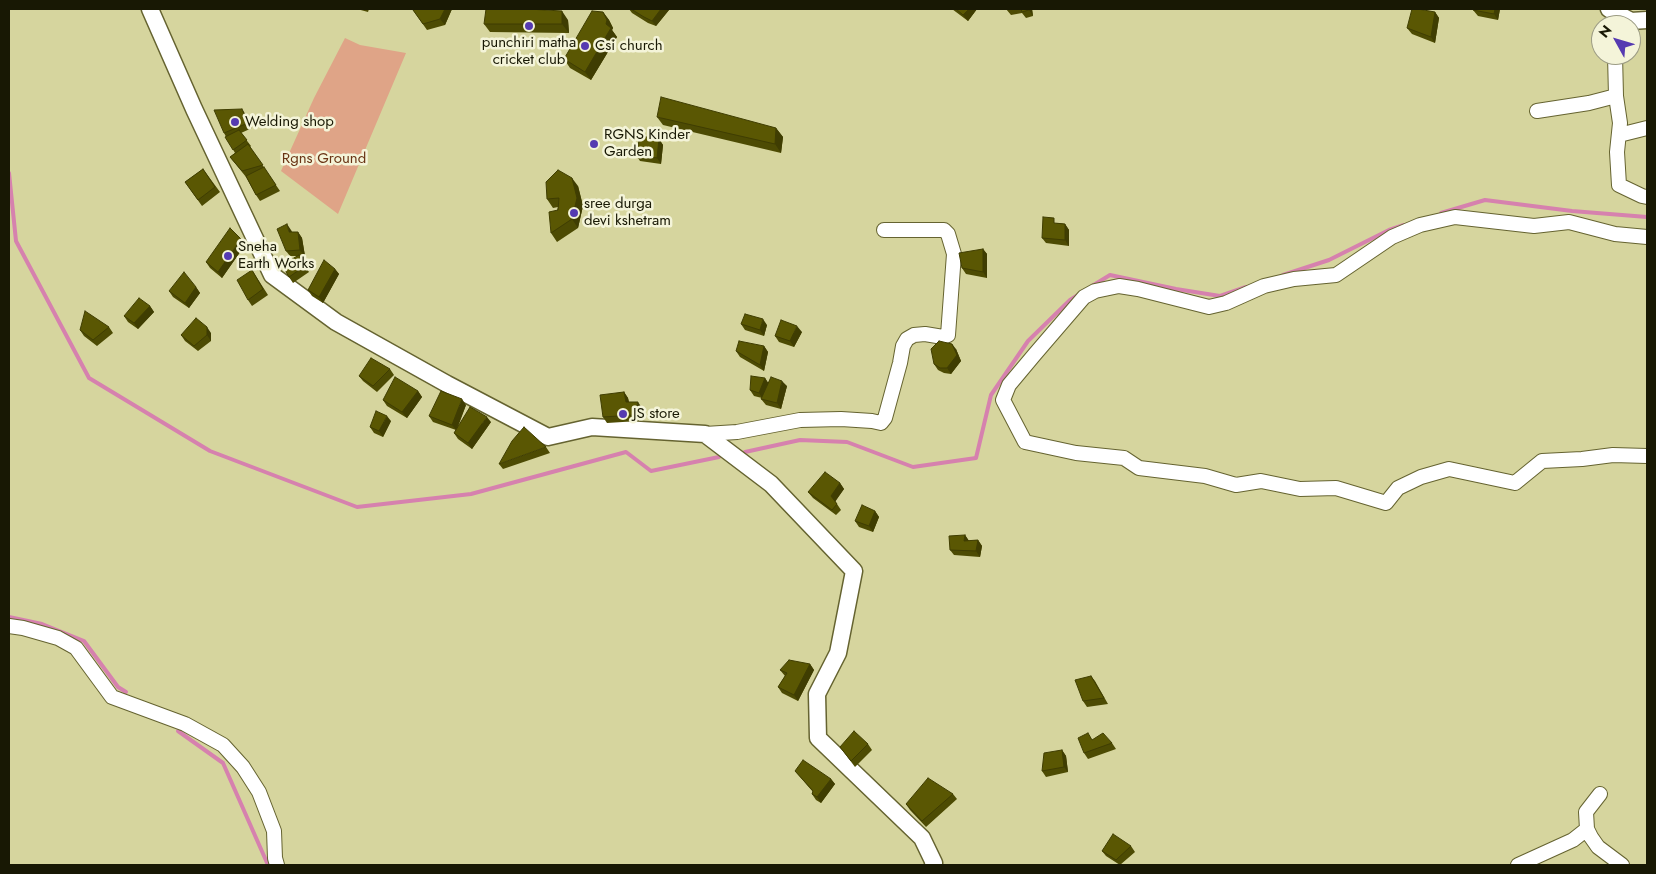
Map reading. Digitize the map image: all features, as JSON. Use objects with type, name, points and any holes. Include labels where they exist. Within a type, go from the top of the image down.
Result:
[{"type":"street","points":[[150,9],[194,109],[272,275],[339,323],[447,384],[548,437],[592,427],[705,434],[737,432],[800,420],[841,418],[881,423],[900,363],[903,346],[908,339],[914,335],[943,338],[948,335],[954,254],[948,234],[944,230],[884,230]]},
{"type":"street","points":[[1615,65],[1616,96],[1620,123],[1617,152],[1620,185],[1647,197]]},
{"type":"street","points":[[1537,111],[1589,103],[1616,96]]},
{"type":"street","points":[[1619,135],[1647,128]]},
{"type":"street","points":[[1647,237],[1615,234],[1569,222],[1534,226],[1455,217],[1420,224],[1392,237],[1336,275],[1294,279],[1264,286],[1226,303],[1209,307],[1119,286],[1095,291],[1084,297],[1009,384],[1003,400],[1025,442],[1076,452],[1124,458],[1140,468],[1205,476],[1236,485],[1260,481],[1300,489],[1336,488],[1386,502],[1398,488],[1421,477],[1449,469],[1515,483],[1542,461],[1613,455],[1647,456]]},
{"type":"street","points":[[705,434],[771,484],[854,571],[838,652],[817,694],[818,738],[922,838],[935,865]]},
{"type":"street","points":[[9,626],[58,638],[76,648],[112,697],[185,724],[223,745],[243,766],[259,792],[274,831],[276,865]]},
{"type":"street","points":[[1600,794],[1586,812],[1588,829],[1598,847],[1622,865]]},
{"type":"street","points":[[1518,865],[1573,840],[1588,829]]},
{"type":"green space","name":"Rgns Ground","points":[[345,38],[360,45],[406,53],[338,214],[281,171],[314,98]]},
{"type":"building","points":[[445,9],[440,19],[423,24],[413,10]]},
{"type":"building","points":[[486,9],[562,11],[562,24],[484,24]]},
{"type":"building","points":[[631,9],[661,9],[652,21]]},
{"type":"building","points":[[956,9],[969,9],[963,15]]},
{"type":"building","points":[[1412,9],[1435,12],[1431,37],[1407,28]]},
{"type":"building","points":[[1474,9],[1495,9],[1494,14]]},
{"type":"building","points":[[592,11],[603,12],[607,20],[606,24],[611,28],[585,72],[564,59]]},
{"type":"building","points":[[661,97],[776,128],[775,144],[657,117]]},
{"type":"building","name":"Welding shop","points":[[242,109],[248,123],[224,133],[214,110]]},
{"type":"building","points":[[239,130],[247,140],[233,150],[225,137]]},
{"type":"building","points":[[640,136],[659,139],[657,158],[636,155]]},
{"type":"building","points":[[248,144],[263,165],[242,171],[230,157]]},
{"type":"building","points":[[264,167],[276,185],[256,195],[246,176]]},
{"type":"building","points":[[203,169],[215,187],[198,200],[185,182]]},
{"type":"building","points":[[558,170],[572,178],[577,198],[572,219],[551,233],[549,212],[558,210],[559,198],[547,199],[546,182]]},
{"type":"building","points":[[1043,217],[1054,218],[1054,223],[1065,224],[1065,240],[1042,238]]},
{"type":"building","points":[[287,224],[289,232],[298,232],[300,250],[286,251],[277,229]]},
{"type":"building","points":[[230,228],[241,239],[218,272],[206,262]]},
{"type":"building","points":[[983,249],[983,272],[962,268],[959,253]]},
{"type":"building","points":[[299,255],[305,266],[289,277],[282,265]]},
{"type":"building","points":[[324,260],[335,269],[319,297],[308,290]]},
{"type":"building","points":[[252,270],[263,289],[248,300],[237,280]]},
{"type":"building","points":[[184,272],[196,287],[185,303],[169,291]]},
{"type":"building","points":[[139,298],[150,306],[134,323],[124,316]]},
{"type":"building","points":[[85,311],[109,327],[93,340],[80,330]]},
{"type":"building","points":[[745,314],[763,319],[760,330],[741,324]]},
{"type":"building","points":[[196,318],[207,327],[207,335],[194,346],[181,335]]},
{"type":"building","points":[[781,320],[797,326],[790,341],[775,336]]},
{"type":"building","points":[[739,341],[764,346],[760,365],[736,351]]},
{"type":"building","points":[[939,341],[952,344],[957,355],[947,368],[940,368],[934,364],[931,349]]},
{"type":"building","points":[[371,358],[390,369],[373,386],[359,376]]},
{"type":"building","points":[[751,376],[765,378],[759,393],[750,390]]},
{"type":"building","points":[[395,377],[418,391],[402,412],[383,400]]},
{"type":"building","points":[[771,377],[782,381],[777,403],[761,399]]},
{"type":"building","points":[[441,391],[462,399],[452,425],[429,416]]},
{"type":"building","name":"JS store","points":[[624,392],[626,402],[638,402],[634,415],[603,417],[600,395]]},
{"type":"building","points":[[470,407],[487,417],[468,443],[454,433]]},
{"type":"building","points":[[376,411],[387,416],[379,431],[370,427]]},
{"type":"building","points":[[524,427],[546,447],[499,464],[512,441]]},
{"type":"building","points":[[825,472],[840,483],[831,496],[837,504],[832,510],[808,492]]},
{"type":"building","points":[[862,505],[875,511],[869,526],[855,521]]},
{"type":"building","points":[[965,535],[964,541],[978,540],[976,551],[950,550],[949,536]]},
{"type":"building","points":[[789,660],[810,664],[794,695],[778,687],[787,673],[780,670]]},
{"type":"building","points":[[1091,676],[1104,698],[1083,701],[1075,680]]},
{"type":"building","points":[[854,731],[868,744],[851,761],[840,747]]},
{"type":"building","points":[[1088,733],[1092,740],[1103,733],[1112,743],[1084,753],[1078,738]]},
{"type":"building","points":[[1062,750],[1064,767],[1042,771],[1044,753]]},
{"type":"building","points":[[803,760],[831,779],[817,797],[812,794],[813,791],[795,771]]},
{"type":"building","points":[[928,778],[953,794],[922,821],[906,804]]},
{"type":"building","points":[[1113,834],[1131,846],[1116,860],[1102,851]]},
{"type":"waterway","points":[[9,173],[16,241],[89,378],[210,451],[357,507],[471,494],[626,452],[651,471],[719,457]]},
{"type":"waterway","points":[[1441,213],[1485,200],[1572,211],[1647,217]]},
{"type":"waterway","points":[[1283,275],[1329,260],[1389,230],[1404,225]]},
{"type":"waterway","points":[[1092,286],[1110,275],[1220,296],[1246,287]]},
{"type":"waterway","points":[[745,452],[800,440],[847,442],[913,467],[976,458],[991,395],[1028,341],[1070,300],[1078,295]]},
{"type":"waterway","points":[[9,617],[42,624],[84,641],[118,687],[126,692]]},
{"type":"waterway","points":[[178,731],[223,763],[268,865]]},
{"type":"place","name":"punchiri matha cricket club","points":[[529,26]]},
{"type":"place","name":"Csi church","points":[[585,46]]},
{"type":"place","name":"Welding shop","points":[[235,122]]},
{"type":"place","name":"RGNS Kinder Garden","points":[[594,144]]},
{"type":"place","name":"sree durga devi kshetram","points":[[574,213]]},
{"type":"place","name":"Sneha Earth Works","points":[[228,256]]},
{"type":"place","name":"JS store","points":[[623,414]]}]
